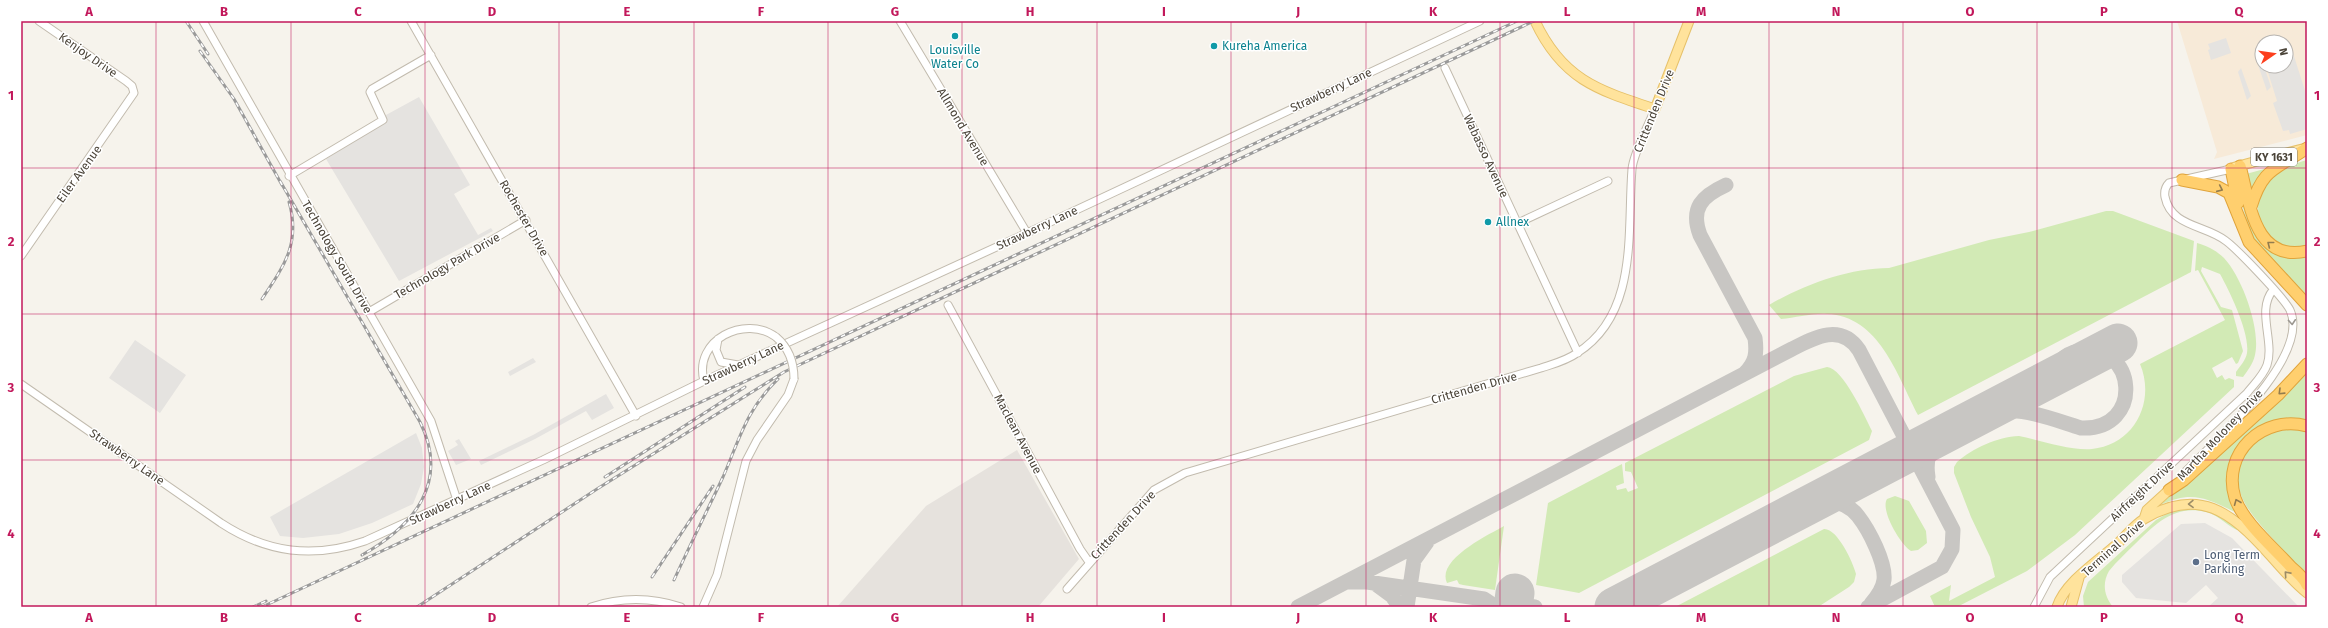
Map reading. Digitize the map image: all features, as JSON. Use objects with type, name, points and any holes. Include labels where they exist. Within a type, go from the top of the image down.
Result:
[{"type":"highway","points":[[2251,208],[2257,187],[2264,177],[2307,148]]},
{"type":"highway","points":[[2236,167],[2259,232],[2271,245],[2291,253],[2307,251]]},
{"type":"highway","points":[[2236,167],[2245,227],[2256,248]]},
{"type":"highway","points":[[2182,180],[2218,186],[2229,193],[2248,242],[2256,248],[2307,305]]},
{"type":"highway","points":[[2169,490],[2184,480],[2278,395],[2307,364]]},
{"type":"highway","points":[[2307,426],[2280,424],[2259,431],[2244,444],[2239,454],[2232,477],[2234,492],[2240,510],[2307,585]]},
{"type":"main road","points":[[1535,21],[1540,33],[1556,58],[1579,78],[1604,90],[1654,109]]},
{"type":"main road","name":"Crittenden Drive","points":[[1654,109],[1690,21]]},
{"type":"main road","name":"KY 1631","points":[[2236,167],[2307,148]]},
{"type":"main road","points":[[2144,519],[2147,510],[2169,490]]},
{"type":"main road","name":"Terminal Drive","points":[[2071,607],[2080,577],[2144,519],[2163,509],[2179,504],[2200,504],[2219,509],[2247,530],[2307,593]]},
{"type":"main road","points":[[2057,607],[2066,589],[2080,577]]},
{"type":"street","name":"Kenjoy Drive","points":[[39,21],[126,81],[135,91]]},
{"type":"street","name":"Technology South Drive","points":[[203,21],[289,176],[369,312],[431,422],[457,500]]},
{"type":"street","name":"Rochester Drive","points":[[411,21],[526,220],[636,416]]},
{"type":"street","name":"Allmond Avenue","points":[[900,21],[1027,233]]},
{"type":"street","name":"Strawberry Lane","points":[[21,384],[232,530],[258,543],[280,549],[302,552],[335,550],[351,546],[457,500],[636,416],[738,365],[1027,233],[1480,21]]},
{"type":"street","points":[[289,176],[383,120],[370,92],[372,89],[431,55]]},
{"type":"street","name":"Wabasso Avenue","points":[[1445,68],[1578,353]]},
{"type":"street","name":"Eiler Avenue","points":[[21,256],[132,98],[135,91]]},
{"type":"street","name":"Crittenden Drive","points":[[1067,589],[1089,562],[1154,490],[1185,473],[1541,368],[1578,353],[1600,333],[1620,300],[1626,270],[1632,169],[1654,109]]},
{"type":"street","name":"KY 1631","points":[[2182,180],[2236,167]]},
{"type":"street","name":"Martha Moloney Drive","points":[[2169,490],[2245,413],[2274,374],[2288,344],[2293,323],[2286,304],[2225,240],[2186,223],[2174,214],[2168,207],[2165,196],[2166,187],[2171,183],[2182,180]]},
{"type":"street","points":[[1518,223],[1608,181]]},
{"type":"street","name":"Technology Park Drive","points":[[369,312],[526,220]]},
{"type":"street","name":"Airfreight Drive","points":[[2034,607],[2050,577],[2247,393],[2263,374],[2269,356],[2266,304],[2272,290]]},
{"type":"street","name":"Maclean Avenue","points":[[948,305],[1080,549],[1089,562]]},
{"type":"street","points":[[703,607],[717,575],[746,461],[757,440],[788,395],[794,379],[791,358],[785,346],[776,337],[766,331],[750,328],[735,330],[718,339],[705,358],[702,374],[704,381]]},
{"type":"street","points":[[718,339],[716,350],[721,362],[738,365]]},
{"type":"street","points":[[591,607],[627,599],[664,602],[681,607]]},
{"type":"shaded area","points":[[2177,21],[2307,21],[2307,135],[2214,159],[2217,152]]},
{"type":"shaded area","points":[[2226,38],[2231,53],[2211,60],[2208,44]]},
{"type":"shaded area","points":[[2294,56],[2307,97],[2307,129],[2290,134],[2289,130],[2283,131],[2273,103],[2277,101],[2269,74],[2294,74]]},
{"type":"shaded area","points":[[2241,68],[2251,96],[2247,100],[2238,72]]},
{"type":"shaded area","points":[[2261,74],[2267,74],[2271,87],[2267,91]]},
{"type":"shaded area","points":[[419,97],[470,185],[454,194],[478,235],[491,228],[493,231],[399,281],[326,159],[385,122],[386,115]]},
{"type":"shaded area","points":[[135,340],[186,375],[160,413],[109,378]]},
{"type":"shaded area","points":[[533,358],[536,362],[510,376],[508,372]]},
{"type":"shaded area","points":[[606,394],[614,408],[592,420],[586,411],[535,439],[481,465],[479,461],[533,435]]},
{"type":"shaded area","points":[[416,433],[422,448],[424,467],[421,484],[413,504],[372,523],[339,534],[303,538],[280,536],[270,517]]},
{"type":"shaded area","points":[[459,439],[471,459],[456,465],[448,451],[458,445],[455,441]]},
{"type":"shaded area","points":[[1017,450],[1079,559],[1038,607],[837,607],[926,506]]},
{"type":"shaded area","name":"Long Term Parking","points":[[2205,523],[2232,538],[2299,607],[2208,607],[2218,598],[2206,585],[2186,603],[2136,598],[2122,582],[2122,575],[2181,524]]},
{"type":"green space","points":[[2307,160],[2307,245],[2293,247],[2281,245],[2271,238],[2264,229],[2259,218],[2258,205],[2261,193],[2267,181],[2275,173],[2291,165]]},
{"type":"green space","points":[[2268,168],[2252,192],[2246,174]]},
{"type":"green space","points":[[2238,190],[2269,248],[2307,254],[2307,296],[2265,252],[2250,233]]},
{"type":"green space","points":[[2106,211],[2113,211],[2194,241],[2191,272],[1918,415],[1894,366],[1884,350],[1873,336],[1860,325],[1845,317],[1827,314],[1781,319],[1769,305],[1796,291],[1842,274],[1889,268],[1989,240],[2029,232]]},
{"type":"green space","points":[[2197,243],[2204,245],[2224,258],[2231,267],[2243,290],[2253,318],[2256,344],[2255,355],[2247,372],[2243,377],[2236,376],[2236,372],[2246,356],[2247,345],[2242,324],[2234,302],[2220,274],[2202,267],[2201,271],[2221,307],[2232,310],[2243,351],[2238,363],[2236,364],[2232,357],[2212,368],[2217,378],[2222,375],[2225,380],[2229,378],[2234,380],[2234,387],[2075,535],[2027,571],[1957,607],[1935,607],[1930,596],[1951,585],[1949,601],[1995,577],[1990,557],[1971,517],[1954,473],[1954,467],[1957,462],[1970,452],[1986,444],[2019,436],[2065,447],[2092,449],[2107,446],[2130,430],[2138,419],[2143,407],[2145,393],[2144,378],[2140,364],[2225,320],[2198,270],[2195,271]]},
{"type":"green space","points":[[1827,367],[1833,369],[1840,375],[1853,394],[1872,431],[1869,440],[1579,593],[1536,585],[1548,503],[1622,464],[1624,483],[1616,486],[1617,490],[1626,488],[1628,492],[1638,488],[1631,472],[1625,471],[1625,463],[1794,376]]},
{"type":"green space","points":[[2307,369],[2307,420],[2292,418],[2277,420],[2263,425],[2251,432],[2240,442],[2233,455],[2229,469],[2228,489],[2235,512],[2207,500],[2190,497],[2171,500],[2160,505]]},
{"type":"green space","points":[[2290,428],[2307,431],[2307,577],[2256,520],[2243,500],[2239,490],[2239,467],[2248,449],[2258,440],[2270,434]]},
{"type":"green space","points":[[1895,496],[1909,501],[1926,531],[1927,543],[1918,550],[1911,551],[1892,526],[1886,511],[1886,504],[1887,499]]},
{"type":"green space","points":[[2195,508],[2208,511],[2219,516],[2240,531],[2206,512],[2195,510],[2175,513],[2150,529],[2118,560],[2109,571],[2105,580],[2105,589],[2113,607],[2084,607],[2083,596],[2088,582],[2156,520],[2170,512]]},
{"type":"green space","points":[[1504,526],[1495,590],[1459,584],[1457,580],[1447,583],[1446,574],[1449,566],[1456,557],[1465,549]]},
{"type":"green space","points":[[1824,529],[1829,530],[1834,534],[1844,547],[1852,562],[1856,574],[1854,582],[1849,587],[1818,607],[1675,607]]},
{"type":"taxiway","points":[[1726,185],[1710,194],[1700,204],[1696,217],[1700,235],[1755,338],[1756,348],[1754,361],[1745,373]]},
{"type":"taxiway","points":[[1298,607],[1801,344],[1827,335],[1844,337],[1852,342],[1859,350],[1953,530],[1952,549],[1942,567],[1868,607]]},
{"type":"taxiway","points":[[1979,416],[1992,412],[2018,411],[2043,416],[2081,428],[2102,425],[2116,416],[2124,402],[2126,387],[2122,372],[2113,359],[2098,352],[2073,352],[2060,361],[2049,379]]},
{"type":"taxiway","points":[[1928,477],[1927,464],[1930,453],[1935,443],[1944,434]]},
{"type":"taxiway","points":[[1762,529],[1804,507],[1821,502],[1829,501],[1849,508],[1858,516],[1867,530],[1880,556],[1884,573],[1882,587],[1871,604]]},
{"type":"taxiway","points":[[1407,607],[1414,560],[1427,542]]},
{"type":"taxiway","points":[[1349,582],[1367,582],[1484,599],[1496,607]]},
{"type":"taxiway","points":[[1377,585],[1392,596],[1400,607]]},
{"type":"taxiway","points":[[1513,604],[1535,607]]},
{"type":"runway","points":[[1614,607],[2118,343]]},
{"type":"runway","points":[[1513,607],[1515,593]]},
{"type":"railway","points":[[186,21],[208,54]]},
{"type":"railway","points":[[262,607],[1517,21]]},
{"type":"railway","points":[[417,607],[597,489],[784,372],[1534,21]]},
{"type":"railway","points":[[200,51],[234,99],[282,185]]},
{"type":"railway","points":[[280,181],[420,422],[428,444],[431,464],[429,483],[422,500],[411,516],[397,530],[381,543],[362,555]]},
{"type":"railway","points":[[262,299],[283,265],[292,242],[293,230],[289,202]]},
{"type":"railway","points":[[674,580],[723,477],[739,437],[751,413],[758,402],[778,379]]},
{"type":"railway","points":[[605,477],[745,387]]},
{"type":"railway","points":[[652,577],[713,486]]},
{"type":"railway","points":[[253,607],[266,601]]},
{"type":"place","name":"Louisville Water Co","points":[[955,36]]},
{"type":"place","name":"Kureha America","points":[[1214,46]]},
{"type":"place","name":"Allnex","points":[[1488,222]]},
{"type":"place","name":"Long Term Parking","points":[[2196,562]]}]
